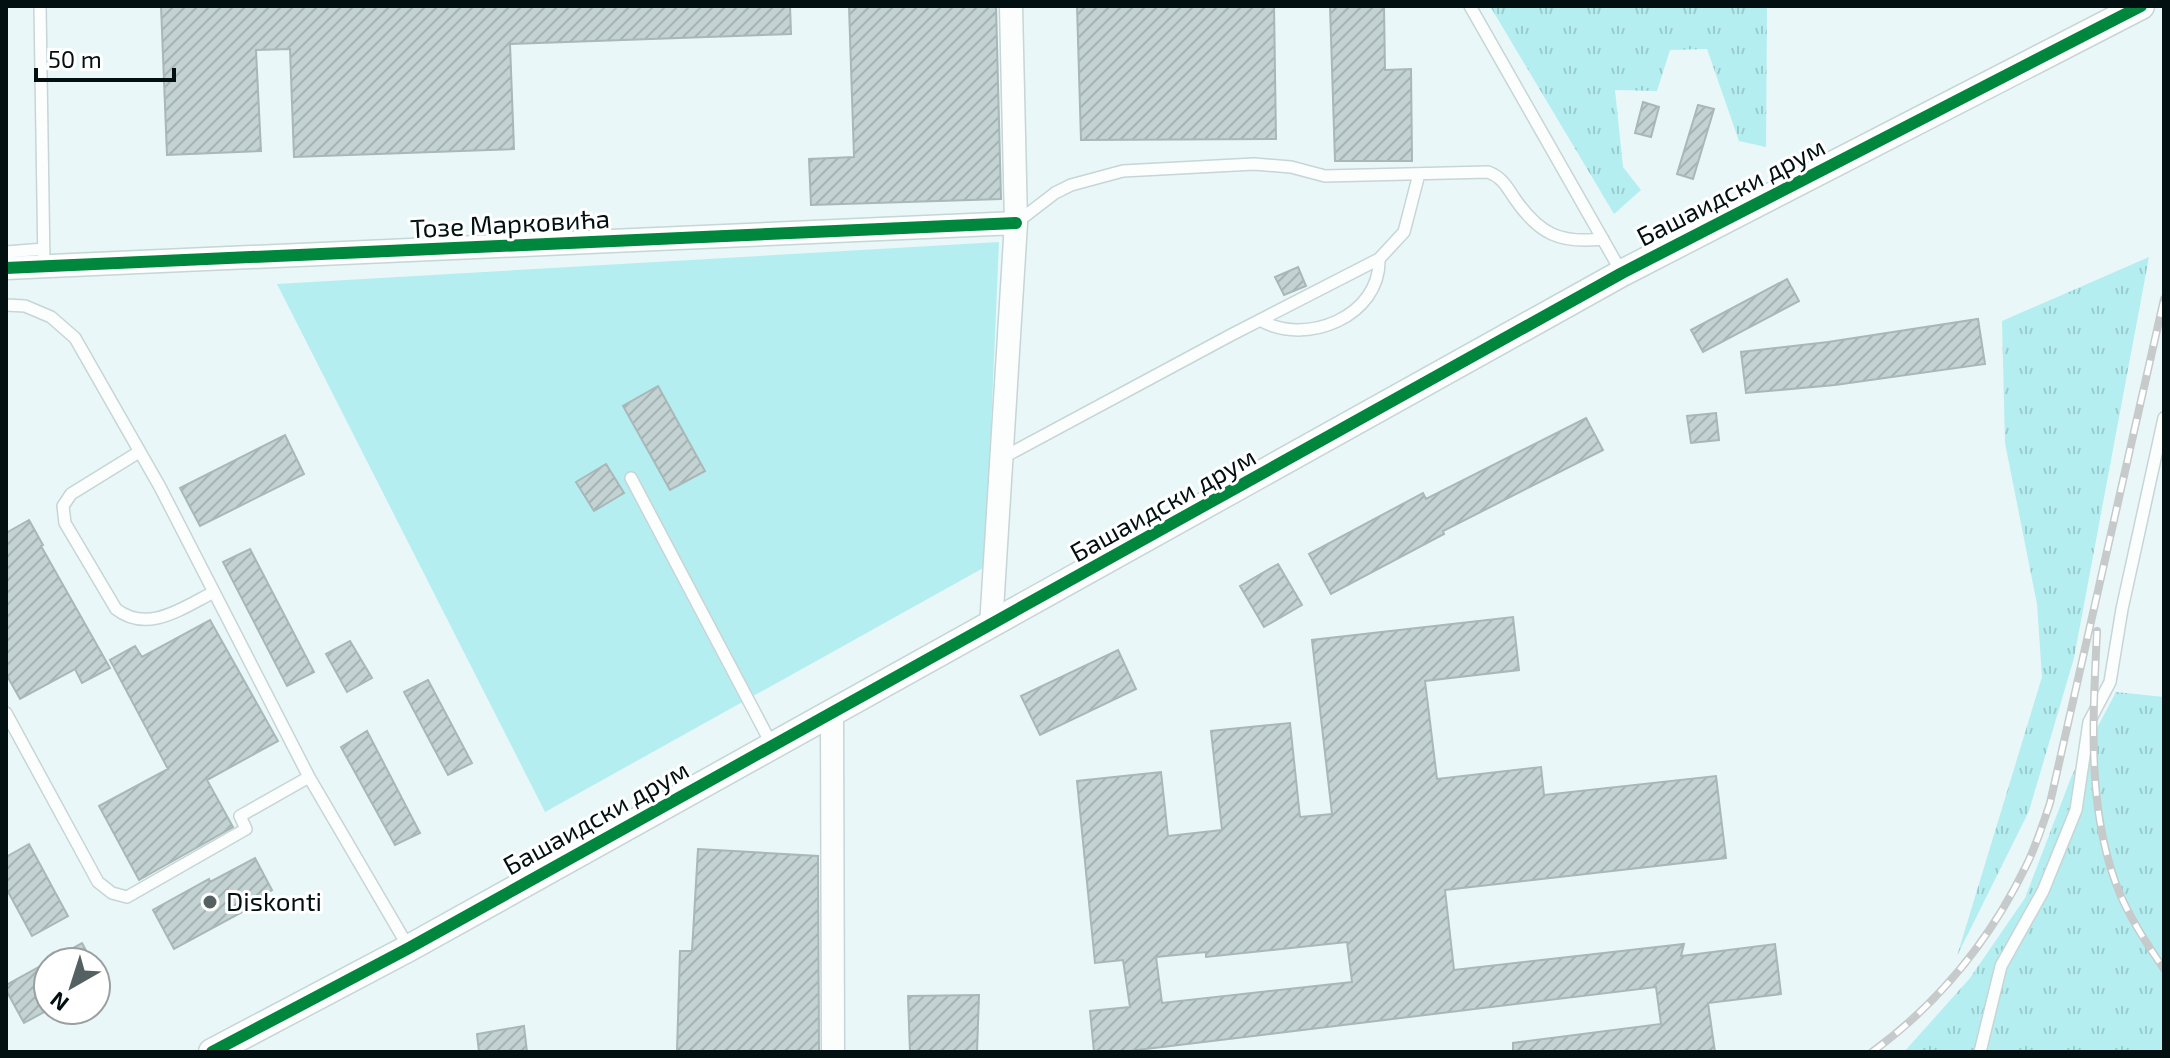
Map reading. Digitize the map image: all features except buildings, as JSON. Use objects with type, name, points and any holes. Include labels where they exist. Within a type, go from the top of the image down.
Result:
[{"type":"street","points":[[991,626],[1016,223],[1011,6]]},
{"type":"street","name":"Башаидски друм","points":[[212,1052],[409,948],[1622,273],[2141,6]]},
{"type":"street","name":"Тозе Марковића","points":[[6,268],[44,258],[1016,223]]},
{"type":"street","points":[[832,711],[833,1052]]},
{"type":"lane","points":[[6,252],[44,258],[40,6]]},
{"type":"lane","points":[[1470,6],[1622,273]]},
{"type":"lane","points":[[1016,223],[1055,193],[1071,185],[1123,171],[1254,164],[1291,167],[1325,176],[1488,172],[1502,179],[1529,218],[1548,234],[1580,240],[1603,239]]},
{"type":"lane","points":[[1002,458],[1379,259],[1404,232],[1419,174]]},
{"type":"lane","points":[[1260,320],[1285,328],[1310,329],[1335,324],[1357,309],[1375,286],[1379,259]]},
{"type":"lane","points":[[6,305],[25,306],[51,317],[75,338],[214,592],[309,777],[409,948]]},
{"type":"lane","points":[[1980,1052],[2001,966],[2043,891],[2076,810],[2089,722],[2110,682],[2122,609],[2164,418]]},
{"type":"lane","points":[[139,452],[71,494],[63,506],[65,523],[116,609],[130,618],[155,620],[214,592]]},
{"type":"lane","points":[[631,478],[772,745]]},
{"type":"lane","points":[[6,713],[98,882],[112,893],[127,897],[246,829],[240,816],[309,777]]},
{"type":"green space","points":[[1490,6],[1767,6],[1766,147],[1739,141],[1707,49],[1670,50],[1657,91],[1615,90],[1623,167],[1641,190],[1614,214]]},
{"type":"green space","points":[[999,242],[985,567],[545,812],[277,284]]},
{"type":"green space","points":[[2149,257],[2074,658],[2029,811],[1957,956],[2042,677],[2037,604],[2005,443],[2002,321]]},
{"type":"green space","points":[[2116,692],[2164,697],[2164,1052],[1904,1052],[1970,978],[2025,898],[2072,775]]},
{"type":"railway","points":[[1872,1052],[1919,1013],[1961,968],[2012,893],[2036,843],[2050,803],[2164,299]]},
{"type":"railway","points":[[2097,631],[2094,764],[2102,831],[2109,863],[2124,904],[2164,969]]},
{"type":"cycle path","points":[[212,1052],[409,948],[1622,273],[2141,6]]},
{"type":"cycle path","points":[[6,268],[1016,223]]},
{"type":"place","name":"Diskonti","points":[[210,902]]}]
